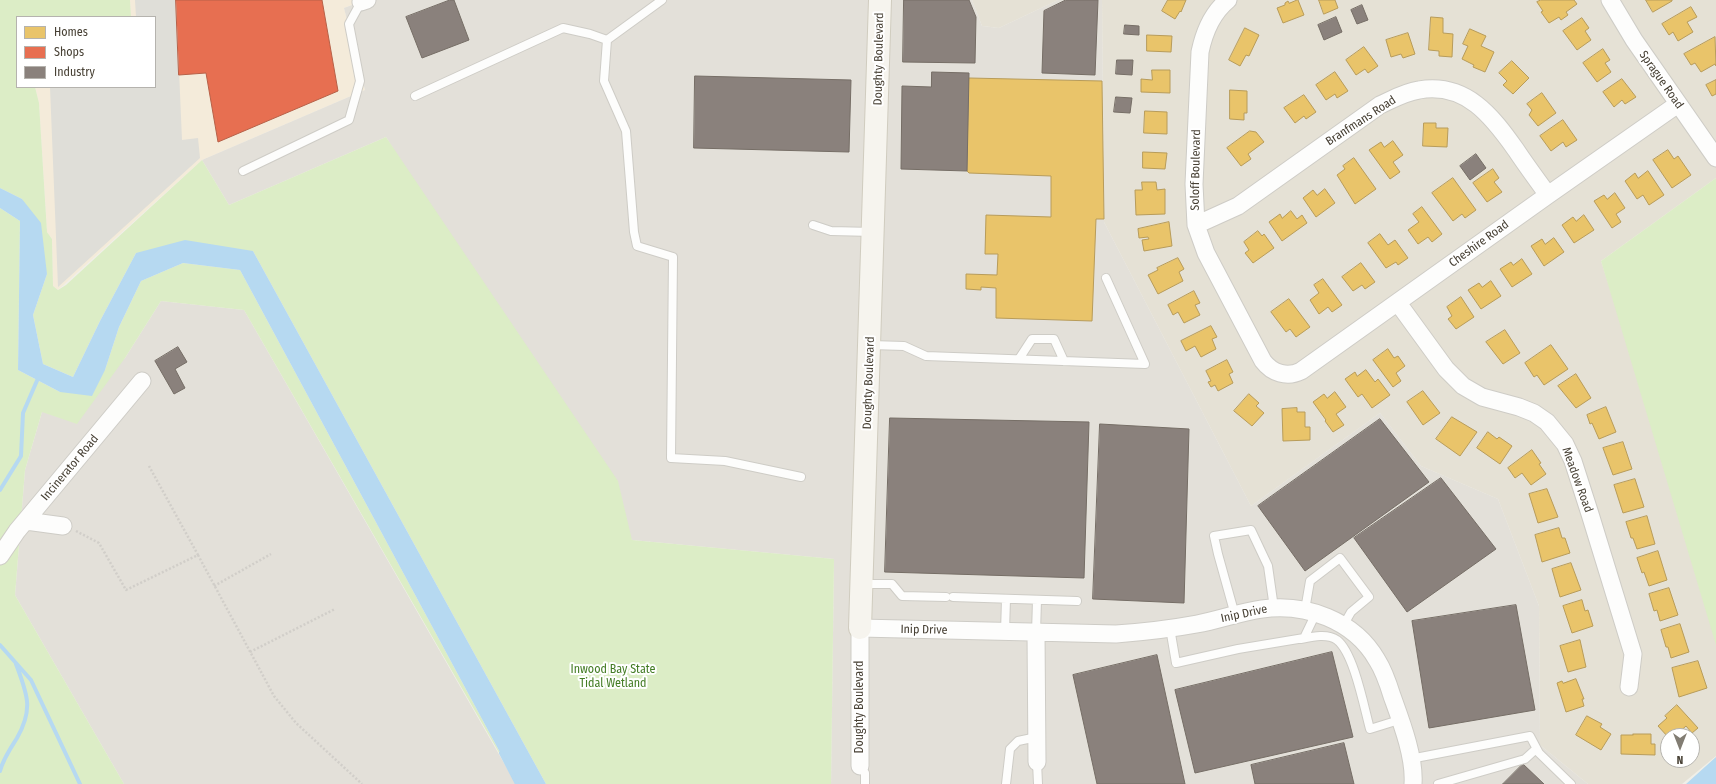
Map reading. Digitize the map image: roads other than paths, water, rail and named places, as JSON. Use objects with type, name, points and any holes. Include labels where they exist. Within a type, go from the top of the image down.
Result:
[{"type":"main road","name":"Doughty Boulevard","points":[[860,628],[874,232],[880,0]]},
{"type":"street","name":"Soloff Boulevard","points":[[1228,0],[1212,19],[1203,39],[1200,52],[1194,184],[1196,225],[1206,253],[1263,361],[1267,366],[1278,372]]},
{"type":"street","name":"Sprague Road","points":[[1610,0],[1634,40],[1716,158]]},
{"type":"street","name":"Branfmans Road","points":[[1196,225],[1238,206],[1380,105],[1402,94],[1420,89],[1443,89],[1456,93],[1484,109],[1498,124],[1548,195]]},
{"type":"street","name":"Cheshire Road","points":[[1278,372],[1294,375],[1301,371],[1678,104]]},
{"type":"street","name":"Meadow Road","points":[[1398,303],[1446,369],[1463,386],[1482,397],[1519,407],[1534,413],[1547,422],[1566,444],[1590,514],[1633,654],[1629,687]]},
{"type":"street","name":"Incinerator Road","points":[[0,556],[26,521],[142,381]]},
{"type":"street","points":[[26,521],[63,526]]},
{"type":"street","name":"Inip Drive","points":[[860,628],[1116,634],[1197,624],[1274,608],[1310,611],[1326,615],[1354,633],[1370,649],[1377,659],[1384,674],[1399,720],[1410,759],[1413,784]]},
{"type":"street","name":"Doughty Boulevard","points":[[860,628],[860,766]]},
{"type":"street","points":[[1036,633],[1037,762]]},
{"type":"lane","points":[[662,0],[607,40],[604,81],[626,131],[634,232],[637,246],[673,257],[671,458],[725,461],[801,477]]},
{"type":"lane","points":[[243,171],[349,120],[360,81],[348,24],[364,1]]},
{"type":"lane","points":[[415,96],[563,28],[590,34],[607,40]]},
{"type":"lane","points":[[813,225],[831,231],[874,232]]},
{"type":"lane","points":[[870,345],[904,346],[926,356],[1145,364],[1106,278]]},
{"type":"lane","points":[[1019,359],[1032,339],[1054,340],[1064,361]]},
{"type":"lane","points":[[1235,615],[1214,536],[1251,530],[1268,566],[1274,608]]},
{"type":"lane","points":[[1170,628],[1176,663],[1304,638],[1310,611],[1310,580],[1340,558],[1369,597],[1351,612],[1343,626]]},
{"type":"lane","points":[[862,584],[892,584],[902,596],[1077,601]]},
{"type":"lane","points":[[1005,632],[1006,599]]},
{"type":"lane","points":[[1036,633],[1037,600]]},
{"type":"lane","points":[[1298,639],[1326,636],[1336,640],[1344,649],[1353,667],[1370,729],[1399,720]]},
{"type":"lane","points":[[1410,759],[1530,736],[1536,748],[1570,784]]},
{"type":"lane","points":[[1006,784],[1010,749],[1018,741],[1037,737]]},
{"type":"lane","points":[[1438,784],[1525,759],[1536,748]]},
{"type":"lane","points":[[1037,762],[1038,784]]},
{"type":"lane","points":[[860,766],[865,773],[865,784]]},
{"type":"water","points":[[0,188],[22,199],[41,223],[47,274],[33,315],[43,364],[73,377],[100,321],[136,253],[185,240],[253,251],[546,784],[517,784],[240,270],[183,263],[141,281],[119,327],[105,370],[92,396],[60,392],[18,370],[20,221],[0,208]]},
{"type":"water","points":[[1716,757],[1716,784],[1686,784]]},
{"type":"waterway","points":[[0,490],[21,456],[23,413],[39,376]]},
{"type":"waterway","points":[[0,645],[31,680],[80,784]]},
{"type":"waterway","points":[[0,771],[5,758],[17,738],[26,718],[26,693],[16,664]]},
{"type":"waterway","points":[[501,753],[517,784]]},
{"type":"park label","name":"Inwood Bay State Tidal Wetland","points":[[613,677]]}]
